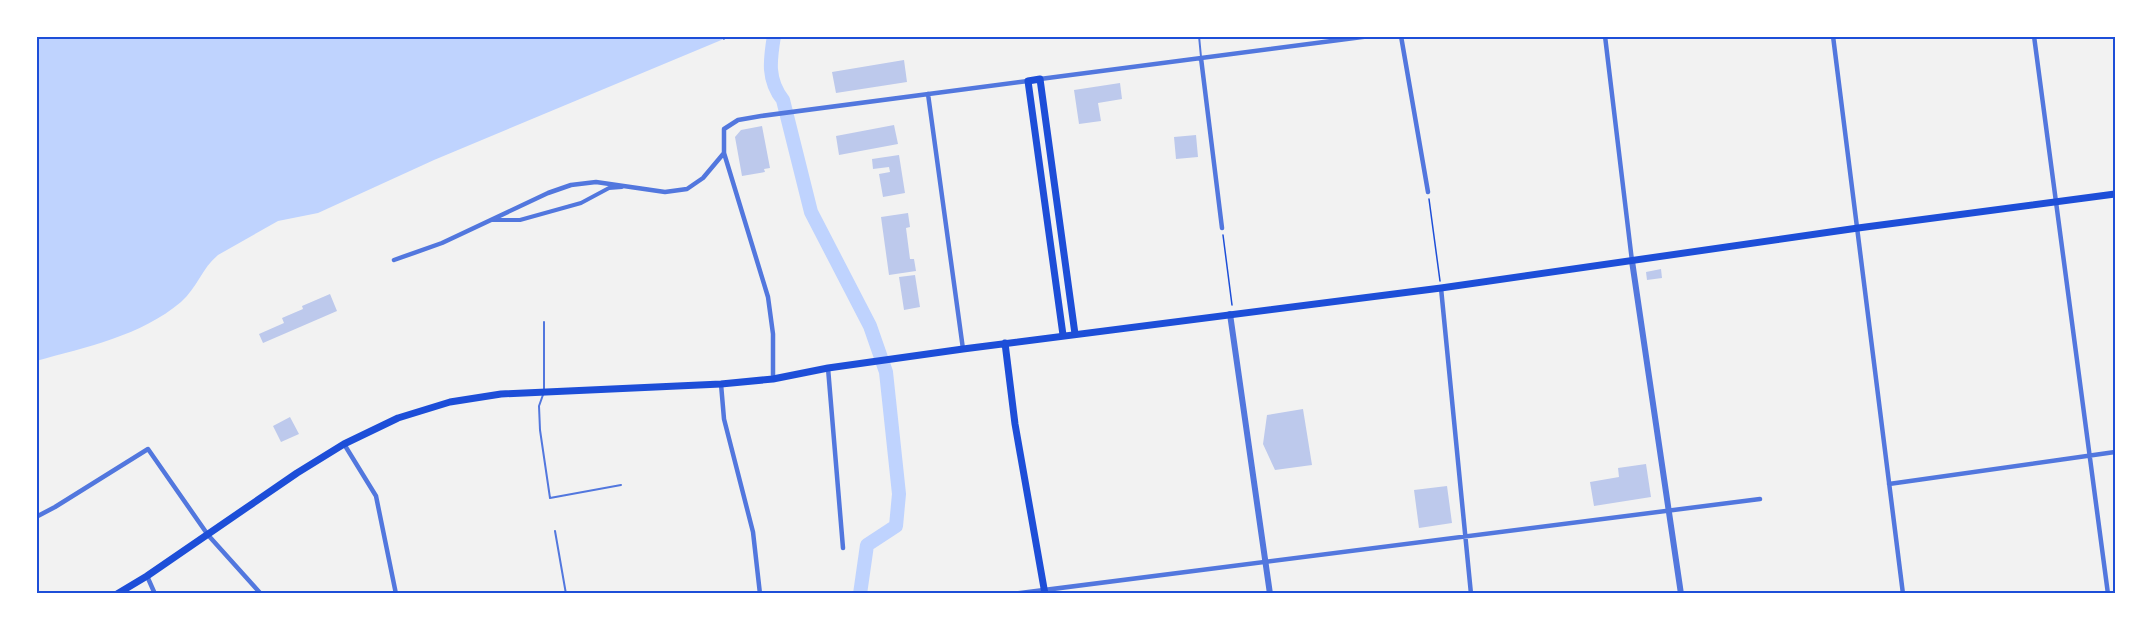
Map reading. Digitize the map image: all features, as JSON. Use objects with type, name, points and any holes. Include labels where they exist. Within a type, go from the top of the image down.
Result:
[{"type":"main road","points":[[1063,335],[1028,81],[1040,79],[1075,334]]},
{"type":"main road","points":[[117,594],[344,444],[398,418],[450,402],[501,394],[721,384],[773,379],[828,368],[923,354],[1441,288],[1858,228],[2115,194]]},
{"type":"main road","points":[[1005,343],[1016,424],[1045,592]]},
{"type":"street","points":[[1040,79],[1370,36]]},
{"type":"street","points":[[1401,36],[1428,192]]},
{"type":"street","points":[[1605,36],[1632,261],[1681,594]]},
{"type":"street","points":[[1833,36],[1903,594]]},
{"type":"street","points":[[2034,36],[2108,594]]},
{"type":"street","points":[[1201,58],[1222,228]]},
{"type":"street","points":[[773,379],[773,334],[768,297],[724,153],[724,129],[738,120],[761,116],[1028,81]]},
{"type":"street","points":[[928,94],[963,349]]},
{"type":"street","points":[[394,260],[441,243],[548,193],[571,185],[596,182],[665,192],[687,189],[703,178],[724,153]]},
{"type":"street","points":[[489,220],[520,220],[581,203],[609,188],[632,186]]},
{"type":"street","points":[[1441,288],[1472,594]]},
{"type":"street","points":[[1230,314],[1270,594]]},
{"type":"street","points":[[828,368],[843,548]]},
{"type":"street","points":[[721,384],[724,419],[753,532],[760,594]]},
{"type":"street","points":[[344,444],[376,496],[396,594]]},
{"type":"street","points":[[36,517],[147,449],[208,535],[261,594]]},
{"type":"street","points":[[1888,484],[2115,452]]},
{"type":"street","points":[[1013,594],[1045,592],[1668,510],[1760,500]]},
{"type":"street","points":[[147,576],[155,594]]},
{"type":"lane","points":[[1199,36],[1201,58]]},
{"type":"lane","points":[[544,322],[544,392],[539,406],[540,430],[550,498],[621,485]]},
{"type":"lane","points":[[555,531],[566,594]]},
{"type":"path","points":[[1428,192],[1441,288]]},
{"type":"path","points":[[1222,228],[1232,305]]},
{"type":"water","points":[[36,36],[731,36],[434,160],[318,213],[278,221],[218,255],[181,302],[148,324],[112,339],[36,361]]},
{"type":"building","points":[[904,60],[907,82],[836,93],[832,72]]},
{"type":"building","points":[[1120,83],[1122,99],[1098,103],[1101,121],[1079,124],[1074,90]]},
{"type":"building","points":[[894,125],[898,144],[839,155],[836,136]]},
{"type":"building","points":[[762,126],[770,168],[764,169],[765,172],[742,176],[735,137],[741,130]]},
{"type":"building","points":[[1196,135],[1198,157],[1176,159],[1174,137]]},
{"type":"building","points":[[899,155],[905,193],[883,197],[879,174],[890,172],[889,167],[873,169],[872,159]]},
{"type":"building","points":[[908,213],[910,227],[906,228],[910,259],[914,259],[916,271],[889,275],[881,217]]},
{"type":"building","points":[[1661,269],[1662,278],[1647,280],[1646,272]]},
{"type":"building","points":[[915,275],[920,307],[904,310],[899,277]]},
{"type":"building","points":[[330,294],[337,311],[263,343],[259,334],[284,323],[282,318],[303,309],[302,306]]},
{"type":"building","points":[[1303,409],[1312,465],[1275,470],[1263,444],[1267,415]]},
{"type":"building","points":[[290,417],[299,434],[281,442],[273,426]]},
{"type":"building","points":[[1646,464],[1651,497],[1594,506],[1590,482],[1619,477],[1618,468]]},
{"type":"building","points":[[1447,486],[1452,523],[1419,528],[1414,490]]},
{"type":"waterway","points":[[774,36],[772,77],[783,100],[811,212],[870,326],[886,372],[899,494],[896,526],[867,545],[860,594]]}]
